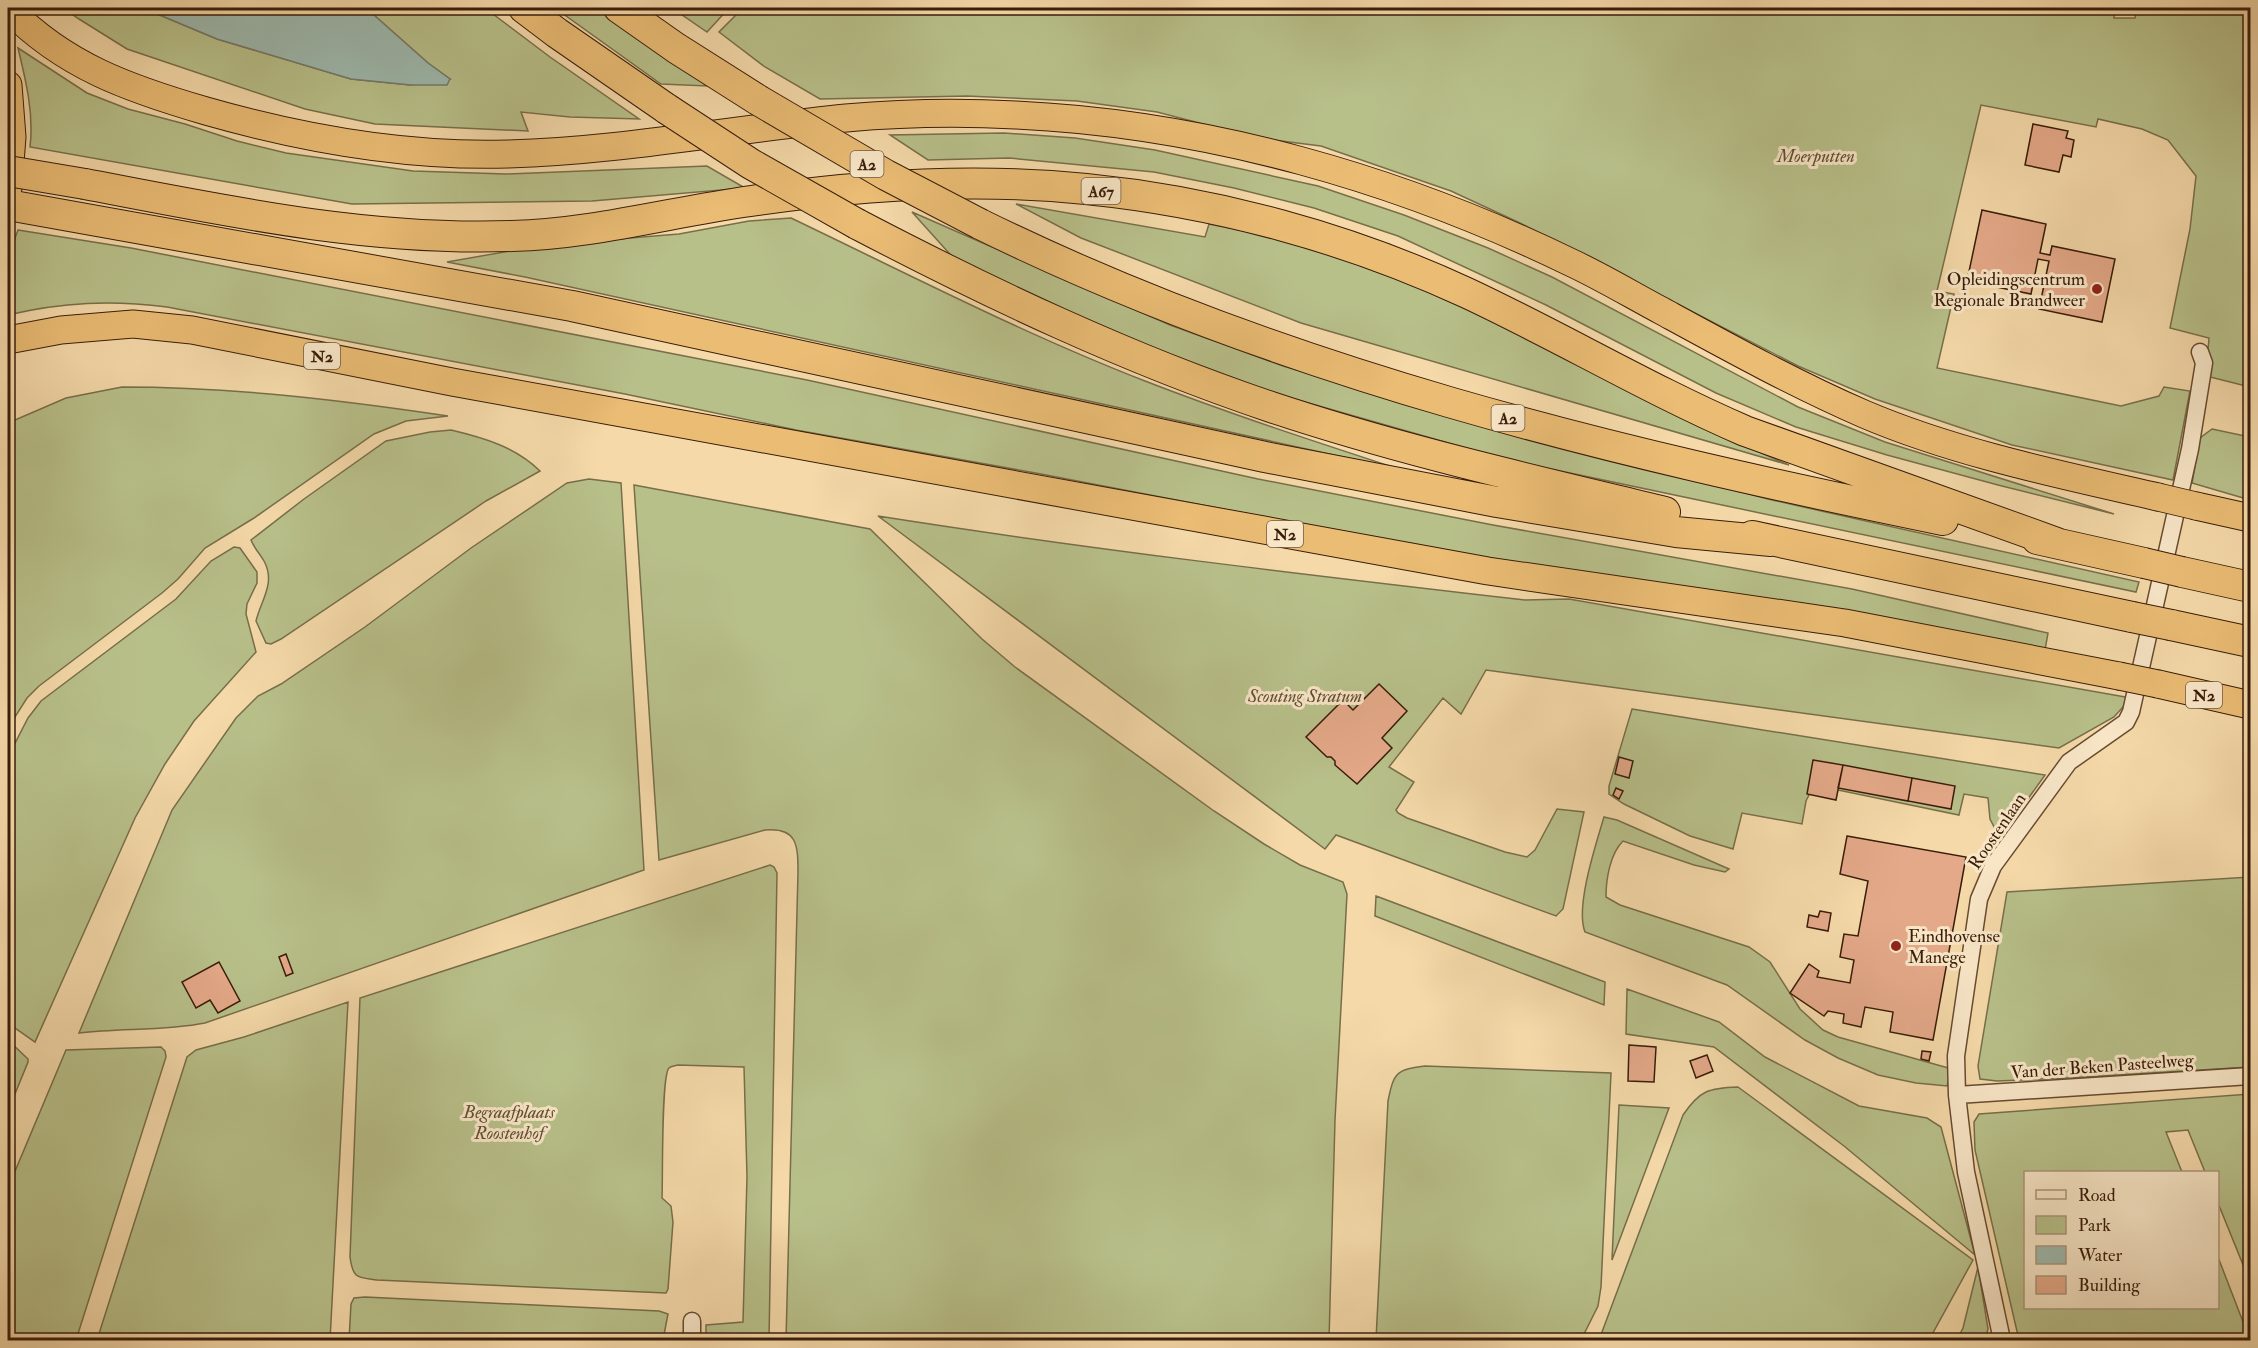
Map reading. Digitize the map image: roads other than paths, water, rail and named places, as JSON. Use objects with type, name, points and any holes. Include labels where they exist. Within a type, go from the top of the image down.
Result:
[{"type":"highway","points":[[8,8],[40,37],[74,61],[104,77],[135,89],[285,132],[378,148],[462,154],[535,153],[616,147],[846,118],[967,114],[1074,119],[1155,130],[1254,148],[1401,191],[1453,210],[1575,264],[1793,380],[1867,415],[1928,437],[2009,461],[2250,518]]},
{"type":"highway","points":[[524,8],[667,110],[752,164],[857,224],[1029,311],[1143,359],[1270,406],[1388,443],[1462,463],[1665,512],[1771,541],[2250,642]]},
{"type":"highway","name":"A2","points":[[619,8],[676,48],[758,100],[886,175],[980,224],[1047,257],[1291,354],[1411,392],[1650,455],[2250,587]]},
{"type":"highway","points":[[8,85],[12,137],[8,188]]},
{"type":"highway","name":"A67","points":[[8,171],[283,222],[367,232],[442,236],[515,237],[587,229],[749,201],[852,189],[1028,184],[1088,189],[1165,200],[1226,212],[1303,232],[1381,257],[1474,297],[1620,372],[1745,431],[2057,543]]},
{"type":"highway","points":[[8,206],[572,306],[1253,454],[1497,502],[1676,532],[1771,541]]},
{"type":"highway","name":"N2","points":[[8,340],[61,330],[133,324],[192,330],[452,382],[1488,571],[1845,623],[2119,675],[2250,705]]},
{"type":"street","name":"Roostenlaan","points":[[2002,1341],[1966,1172],[1957,1095],[1956,1056],[1978,899],[1993,866],[2069,762],[2126,722],[2131,712],[2196,418],[2204,363],[2200,352]]},
{"type":"street","name":"Van der Beken Pasteelweg","points":[[1957,1095],[2250,1076]]},
{"type":"street","points":[[692,1321],[692,1341]]},
{"type":"water","points":[[143,8],[366,8],[428,63],[450,79],[447,85],[411,85],[351,79],[217,39]]},
{"type":"place","name":"Opleidingscentrum Regionale Brandweer","points":[[2097,289]]},
{"type":"place","name":"Eindhovense Manege","points":[[1896,946]]},
{"type":"park label","name":"Moerputten","points":[[1816,156]]},
{"type":"park label","name":"Scouting Stratum","points":[[1305,696]]},
{"type":"park label","name":"Begraafplaats Roostenhof","points":[[509,1122]]}]
